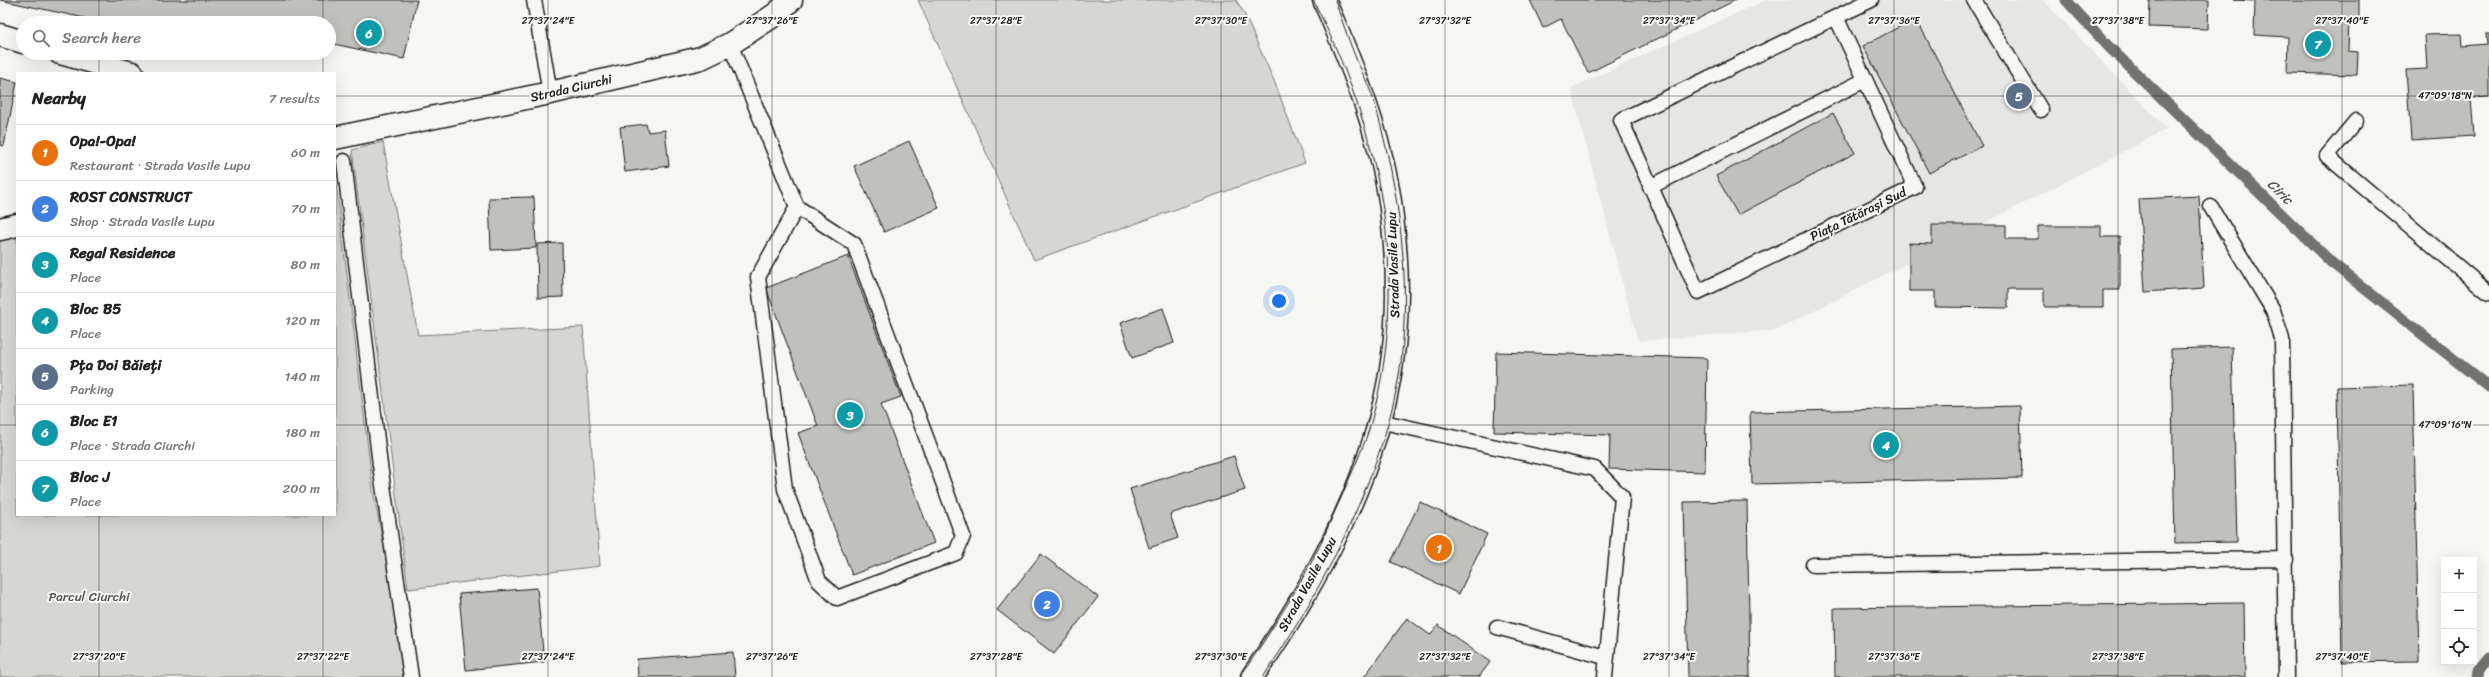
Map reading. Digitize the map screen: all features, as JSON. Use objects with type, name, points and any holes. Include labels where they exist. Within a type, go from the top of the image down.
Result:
[{"type":"main road","name":"Strada Ciurchi","points":[[336,137],[550,94],[701,58],[730,44],[776,14],[791,0]]},
{"type":"main road","name":"Strada Vasile Lupu","points":[[1252,677],[1272,648],[1319,566],[1357,487],[1379,422],[1392,362],[1396,302],[1392,217],[1381,157],[1367,108],[1324,0]]},
{"type":"main road","points":[[1336,0],[1339,35]]},
{"type":"main road","points":[[0,35],[16,40]]},
{"type":"main road","points":[[85,60],[128,72]]},
{"type":"main road","points":[[0,229],[16,225]]},
{"type":"lane","points":[[534,0],[550,94]]},
{"type":"lane","points":[[1865,80],[1650,187],[1621,120],[1871,0]]},
{"type":"lane","points":[[1974,0],[2040,110]]},
{"type":"lane","name":"Piața Tătărași Sud","points":[[1650,187],[1698,292],[1914,187],[1836,16]]},
{"type":"lane","points":[[730,44],[797,207],[854,244],[963,536],[956,554],[837,598],[819,581],[785,489],[758,277],[797,207]]},
{"type":"lane","points":[[2356,121],[2327,156],[2489,293]]},
{"type":"lane","points":[[344,161],[380,465],[411,677]]},
{"type":"lane","points":[[2211,207],[2273,310],[2282,339],[2286,559],[2286,677]]},
{"type":"lane","points":[[1379,422],[1596,469],[1622,497],[1605,656],[1605,677]]},
{"type":"lane","points":[[1813,565],[2286,559]]},
{"type":"lane","points":[[1497,628],[1605,656]]},
{"type":"shaded area","points":[[1766,0],[2043,0],[2167,129],[1777,330],[1638,341],[1571,88]]},
{"type":"green space","points":[[918,0],[1236,0],[1243,11],[1275,83],[1305,163],[1034,260]]},
{"type":"green space","points":[[383,142],[418,335],[583,327],[600,566],[408,589],[352,150]]},
{"type":"green space","name":"Parcul Ciurchi","points":[[336,183],[373,490],[409,677],[0,677],[0,229],[16,225],[16,516],[336,516]]},
{"type":"building","points":[[0,0],[417,0],[404,59],[336,44],[336,16],[75,16]]},
{"type":"building","points":[[1530,0],[1736,0],[1588,73],[1561,19],[1543,28]]},
{"type":"building","points":[[2150,0],[2209,0],[2208,29],[2149,27]]},
{"type":"building","points":[[2234,0],[2359,0],[2359,19],[2349,18],[2348,51],[2358,52],[2357,75],[2287,73],[2288,37],[2254,35],[2255,1]]},
{"type":"building","points":[[1916,18],[1982,146],[1929,173],[1863,46]]},
{"type":"building","points":[[2461,34],[2462,46],[2487,44],[2486,34],[2489,34],[2489,97],[2471,98],[2474,136],[2411,140],[2406,70],[2427,69],[2425,35]]},
{"type":"building","points":[[0,78],[16,82],[16,87],[4,146],[0,145]]},
{"type":"building","points":[[1833,113],[1855,153],[1738,215],[1716,176]]},
{"type":"building","points":[[646,124],[648,132],[665,130],[669,166],[625,172],[620,127]]},
{"type":"building","points":[[909,141],[939,208],[884,232],[854,166]]},
{"type":"building","points":[[2199,196],[2204,288],[2145,292],[2139,199]]},
{"type":"building","points":[[534,197],[536,248],[491,250],[489,198]]},
{"type":"building","points":[[1932,225],[2006,225],[2006,239],[2038,239],[2038,226],[2101,226],[2101,237],[2120,237],[2120,290],[2103,290],[2103,307],[2044,307],[2044,289],[2008,289],[2008,308],[1935,307],[1935,291],[1909,291],[1909,243],[1932,244]]},
{"type":"building","points":[[562,243],[563,297],[538,298],[537,244]]},
{"type":"building","points":[[848,256],[901,397],[881,404],[934,543],[852,575],[798,433],[818,426],[766,288]]},
{"type":"building","points":[[1163,308],[1174,343],[1132,358],[1120,323]]},
{"type":"building","points":[[2232,347],[2237,542],[2175,543],[2171,349]]},
{"type":"building","points":[[1496,352],[1707,358],[1705,472],[1609,469],[1610,435],[1494,432]]},
{"type":"building","points":[[2413,385],[2419,661],[2342,662],[2337,387]]},
{"type":"building","points":[[2020,406],[2022,478],[1752,484],[1750,412]]},
{"type":"building","points":[[1234,456],[1245,490],[1170,514],[1178,538],[1149,548],[1130,489]]},
{"type":"building","points":[[1747,501],[1750,677],[1688,677],[1684,502]]},
{"type":"building","points":[[1420,502],[1487,534],[1459,594],[1391,562]]},
{"type":"building","points":[[1041,554],[1098,597],[1054,654],[997,610]]},
{"type":"building","points":[[537,588],[544,662],[466,670],[459,594]]},
{"type":"building","points":[[2244,603],[2245,677],[1835,677],[1834,608]]},
{"type":"building","points":[[1407,618],[1430,635],[1438,625],[1490,662],[1479,677],[1364,677]]},
{"type":"building","points":[[733,652],[735,677],[638,677],[637,659]]},
{"type":"waterway","name":"Ciric","points":[[2066,0],[2109,47],[2332,263],[2489,387]]},
{"type":"waterway","name":"Ciric","points":[[2477,677],[2478,670],[2489,657]]},
{"type":"tram line","points":[[1240,677],[1286,606],[1319,548],[1366,439],[1372,419],[1383,365],[1389,311],[1388,257],[1382,204],[1371,152],[1356,100],[1336,49],[1313,0]]},
{"type":"tram line","points":[[1263,677],[1308,606],[1349,526],[1367,484],[1382,443],[1394,401],[1401,361],[1405,297],[1404,265],[1397,202],[1384,139],[1374,102],[1368,84],[1357,61],[1335,0]]},
{"type":"place","name":"Bloc E1","points":[[369,33]]},
{"type":"place","name":"Bloc J","points":[[2318,44]]},
{"type":"place","name":"Pța Doi Băieți","points":[[2019,96]]},
{"type":"place","name":"Regal Residence","points":[[850,415]]},
{"type":"place","name":"Bloc B5","points":[[1886,445]]},
{"type":"place","name":"Opa!-Opa!","points":[[1439,548]]},
{"type":"place","name":"ROST CONSTRUCT","points":[[1047,604]]}]
